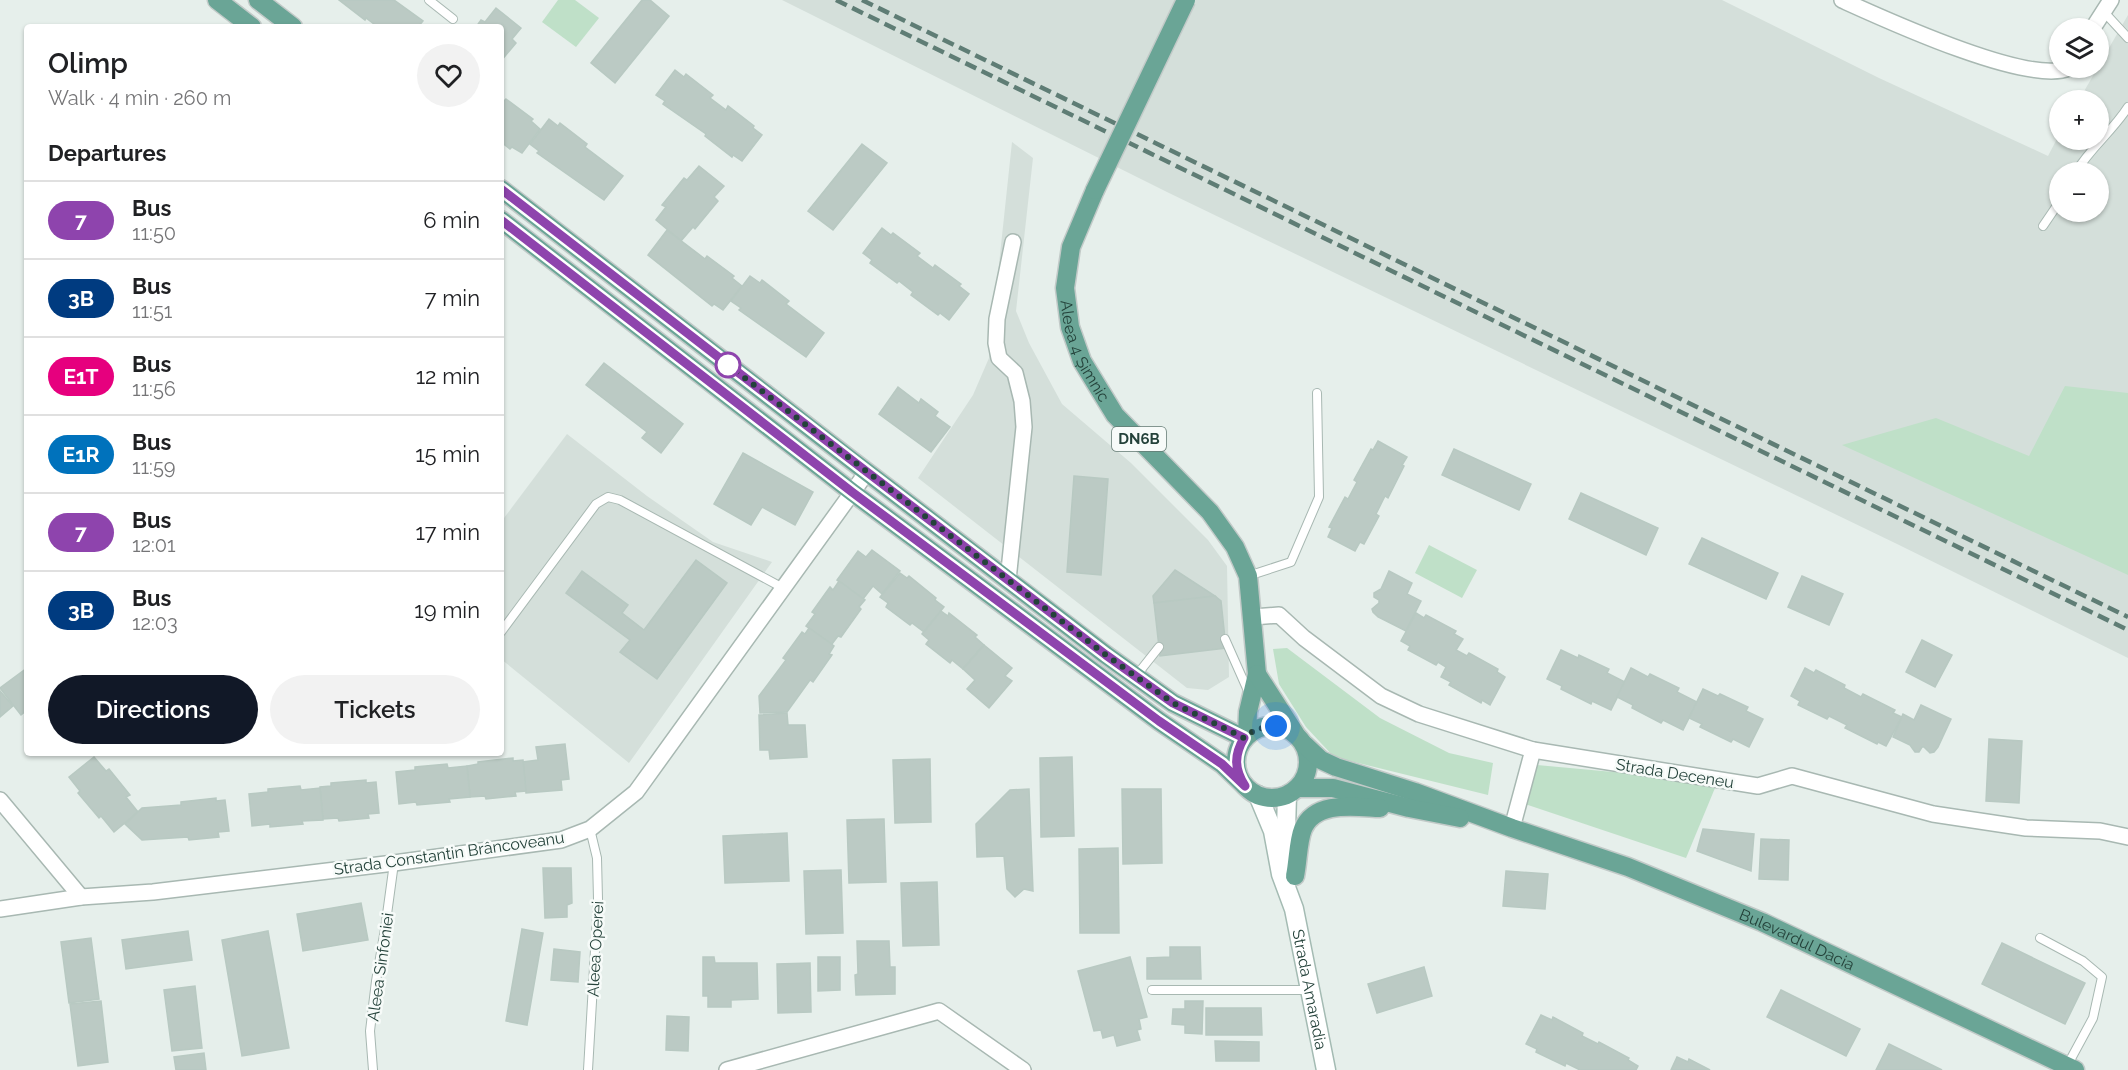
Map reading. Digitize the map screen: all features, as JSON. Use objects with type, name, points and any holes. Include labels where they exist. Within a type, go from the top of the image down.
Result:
[{"type":"main road","points":[[217,0],[248,24]]},
{"type":"main road","points":[[258,0],[289,24]]},
{"type":"main road","name":"Aleea 4 Șimnic","points":[[1186,0],[1095,190],[1071,247],[1065,288],[1070,327],[1082,361],[1116,415],[1210,512],[1235,547],[1248,576],[1257,674],[1246,737]]},
{"type":"main road","points":[[504,191],[867,472],[1136,676],[1173,703],[1246,737],[1239,747],[1236,767],[1251,791]]},
{"type":"main road","points":[[504,222],[852,492],[1159,721],[1222,764],[1251,791]]},
{"type":"main road","name":"Aleea 4 Șimnic","points":[[1257,674],[1300,740]]},
{"type":"main road","name":"Bulevardul Dacia","points":[[1246,737],[1256,729],[1266,726],[1286,728],[1321,760],[1336,767],[1415,792],[1628,867],[1762,922],[2071,1068]]},
{"type":"main road","points":[[1292,791],[1304,779],[1308,768],[1308,757],[1300,740]]},
{"type":"main road","name":"Bulevardul Dacia","points":[[1251,791],[1278,798],[1292,791],[1333,788],[1409,808],[1512,828]]},
{"type":"main road","name":"Strada Amaradia","points":[[1251,791],[1273,831],[1281,874],[1294,909],[1326,1070]]},
{"type":"main road","name":"Strada Amaradia","points":[[1292,791],[1286,830],[1295,876],[1294,909]]},
{"type":"main road","points":[[1295,876],[1303,829],[1313,815],[1330,807],[1409,808]]},
{"type":"street","points":[[1842,0],[1960,50],[2011,66],[2049,71]]},
{"type":"street","points":[[1008,580],[1024,427],[1022,401],[1015,373],[999,358],[996,343],[997,319],[1013,242]]},
{"type":"street","name":"Strada Constantin Brâncoveanu","points":[[0,909],[81,897],[153,892],[394,864],[561,840],[590,829],[636,792],[867,472]]},
{"type":"street","name":"Strada Deceneu","points":[[1253,617],[1279,615],[1304,638],[1381,696],[1419,714],[1488,738],[1533,750],[1758,786],[1792,776],[1933,814],[2026,828],[2100,831],[2128,837]]},
{"type":"street","points":[[1512,828],[1533,750]]},
{"type":"street","points":[[0,800],[81,897]]},
{"type":"street","points":[[727,1070],[939,1011],[1023,1070]]},
{"type":"lane","points":[[429,0],[453,19]]},
{"type":"lane","points":[[2108,6],[2128,38]]},
{"type":"lane","points":[[2082,162],[2086,155],[2118,124],[2128,107]]},
{"type":"lane","points":[[2043,226],[2049,217]]},
{"type":"lane","points":[[1248,576],[1291,562],[1319,497],[1317,393]]},
{"type":"lane","points":[[504,628],[596,504],[608,497],[620,500],[783,588]]},
{"type":"lane","points":[[1225,639],[1251,699]]},
{"type":"lane","points":[[1136,676],[1159,647]]},
{"type":"lane","name":"Aleea Operei","points":[[588,1070],[598,899],[597,858],[590,829]]},
{"type":"lane","name":"Aleea Sinfoniei","points":[[373,1070],[370,1031],[394,864]]},
{"type":"lane","points":[[2040,938],[2083,961],[2102,977],[2093,1018],[2071,1068]]},
{"type":"lane","points":[[1152,990],[1310,990]]},
{"type":"shaded area","points":[[782,0],[1722,0],[1879,78],[2048,156],[2051,150],[2109,150],[2109,90],[2085,90],[2092,78],[2109,78],[2109,48],[2128,15],[2128,658],[1895,543],[1169,193]]},
{"type":"shaded area","points":[[1012,142],[1033,158],[1016,311],[1029,343],[1062,404],[1131,463],[1208,540],[1227,566],[1229,677],[1208,690],[1187,688],[918,478],[973,395],[989,358]]},
{"type":"shaded area","points":[[567,434],[647,496],[713,542],[772,562],[629,763],[504,661],[504,518]]},
{"type":"green space","points":[[558,0],[575,0],[599,18],[576,47],[542,22]]},
{"type":"green space","points":[[2065,386],[2128,393],[2128,575],[1842,445],[1936,418],[2029,456]]},
{"type":"green space","points":[[1429,545],[1477,570],[1462,598],[1415,573]]},
{"type":"green space","points":[[1287,648],[1380,718],[1449,753],[1493,763],[1488,795],[1334,757],[1306,727],[1279,684],[1273,649]]},
{"type":"green space","points":[[1537,765],[1635,774],[1715,788],[1686,858],[1525,804],[1529,782]]},
{"type":"building","points":[[339,0],[394,0],[423,21],[420,24],[374,24],[366,18],[365,20]]},
{"type":"building","points":[[642,0],[650,0],[669,16],[615,83],[591,63]]},
{"type":"building","points":[[496,8],[521,28],[512,39],[516,43],[504,57],[504,24],[478,24],[481,20],[485,22]]},
{"type":"building","points":[[675,70],[684,77],[686,74],[713,95],[710,98],[726,110],[728,106],[762,135],[742,161],[733,155],[732,157],[705,136],[706,134],[663,104],[665,101],[656,95]]},
{"type":"building","points":[[506,99],[533,119],[531,121],[540,129],[522,153],[504,144],[504,101]]},
{"type":"building","points":[[549,119],[558,126],[560,123],[587,144],[585,147],[623,176],[604,200],[537,153],[539,151],[530,144]]},
{"type":"building","points":[[862,144],[887,163],[833,230],[808,211]]},
{"type":"building","points":[[699,166],[724,186],[714,197],[718,201],[695,229],[693,227],[681,241],[656,220],[666,207],[662,205],[684,178],[687,180]]},
{"type":"building","points":[[882,228],[891,235],[893,233],[920,253],[917,256],[933,268],[935,265],[961,284],[959,286],[969,294],[949,320],[940,313],[938,315],[911,295],[913,292],[899,281],[897,283],[870,263],[872,260],[863,253]]},
{"type":"building","points":[[667,230],[705,259],[707,256],[734,276],[732,278],[742,286],[723,310],[714,304],[712,306],[648,255]]},
{"type":"building","points":[[750,276],[760,283],[762,280],[789,301],[786,304],[824,333],[806,357],[739,310],[741,308],[731,301]]},
{"type":"building","points":[[604,363],[683,424],[661,453],[642,438],[647,432],[586,385]]},
{"type":"building","points":[[898,387],[919,403],[921,399],[938,412],[935,416],[950,427],[931,452],[879,414]]},
{"type":"building","points":[[1378,441],[1407,457],[1388,498],[1385,496],[1376,514],[1379,516],[1364,544],[1360,542],[1355,551],[1328,537],[1332,528],[1329,527],[1345,497],[1348,499],[1357,482],[1354,480]]},
{"type":"building","points":[[1454,449],[1531,484],[1519,510],[1442,475]]},
{"type":"building","points":[[743,453],[813,492],[795,525],[762,507],[751,525],[714,504]]},
{"type":"building","points":[[1074,476],[1108,479],[1101,575],[1067,572]]},
{"type":"building","points":[[1581,493],[1658,528],[1646,555],[1569,519]]},
{"type":"building","points":[[1702,538],[1778,573],[1766,599],[1689,564]]},
{"type":"building","points":[[872,550],[900,571],[882,594],[873,586],[863,599],[837,580],[858,551],[866,557]]},
{"type":"building","points":[[696,560],[727,583],[657,679],[620,652],[630,640],[566,593],[582,571],[628,605],[622,613],[644,630]]},
{"type":"building","points":[[1175,570],[1215,596],[1154,603],[1153,596]]},
{"type":"building","points":[[1389,571],[1412,583],[1407,594],[1421,601],[1406,631],[1378,617],[1372,609],[1379,603],[1374,593],[1381,589]]},
{"type":"building","points":[[900,573],[907,578],[909,576],[944,607],[924,632],[912,623],[910,625],[886,607],[888,603],[880,597]]},
{"type":"building","points":[[1802,576],[1843,594],[1829,625],[1788,607]]},
{"type":"building","points":[[839,581],[865,600],[841,637],[838,636],[832,644],[806,626],[815,614],[812,612],[830,587],[833,590]]},
{"type":"building","points":[[1215,596],[1221,601],[1226,648],[1160,656],[1154,603]]},
{"type":"building","points":[[941,611],[948,616],[949,613],[977,635],[975,637],[984,645],[963,669],[952,660],[950,663],[926,644],[929,640],[922,634]]},
{"type":"building","points":[[1416,613],[1424,618],[1426,615],[1456,631],[1454,634],[1463,639],[1456,650],[1467,656],[1469,653],[1498,669],[1497,672],[1505,677],[1490,705],[1482,700],[1481,703],[1449,685],[1451,682],[1441,677],[1446,667],[1438,662],[1436,665],[1408,650],[1410,646],[1401,641]]},
{"type":"building","points":[[809,628],[834,646],[829,654],[832,655],[813,682],[810,680],[787,712],[760,713],[759,696],[786,660],[783,658],[802,632],[805,634]]},
{"type":"building","points":[[1922,640],[1952,655],[1935,687],[1906,672]]},
{"type":"building","points":[[984,645],[1012,668],[1005,676],[1012,681],[989,708],[967,689],[975,680],[963,669]]},
{"type":"building","points":[[1561,650],[1578,658],[1579,655],[1609,669],[1607,673],[1625,682],[1611,710],[1592,701],[1591,704],[1547,679]]},
{"type":"building","points":[[1631,668],[1679,688],[1677,692],[1697,702],[1683,730],[1663,720],[1661,723],[1632,708],[1633,705],[1617,697]]},
{"type":"building","points":[[1805,668],[1814,673],[1816,670],[1845,685],[1844,688],[1861,697],[1863,694],[1895,710],[1893,713],[1902,717],[1886,746],[1845,728],[1847,725],[1829,716],[1827,719],[1798,705],[1800,701],[1791,696]]},
{"type":"building","points":[[24,670],[24,712],[21,715],[0,688]]},
{"type":"building","points":[[1703,689],[1748,707],[1746,711],[1763,719],[1749,747],[1733,739],[1731,742],[1700,727],[1702,724],[1689,718]]},
{"type":"building","points":[[0,691],[13,706],[0,717]]},
{"type":"building","points":[[1921,705],[1951,719],[1938,747],[1930,753],[1924,747],[1919,752],[1915,752],[1910,745],[1893,737],[1903,714],[1914,720]]},
{"type":"building","points":[[787,713],[788,725],[805,725],[807,757],[770,759],[769,750],[760,750],[759,715]]},
{"type":"building","points":[[1989,739],[2022,741],[2019,803],[1986,801]]},
{"type":"building","points":[[565,744],[569,779],[561,780],[562,790],[526,793],[523,762],[538,760],[536,747]]},
{"type":"building","points":[[94,757],[106,771],[109,769],[130,795],[126,797],[138,812],[114,832],[78,793],[80,791],[69,777]]},
{"type":"building","points":[[1072,757],[1074,836],[1041,837],[1040,758]]},
{"type":"building","points":[[513,758],[513,761],[523,760],[526,791],[515,792],[516,796],[486,799],[485,796],[470,797],[467,766],[478,764],[478,762]]},
{"type":"building","points":[[930,759],[931,822],[895,823],[893,760]]},
{"type":"building","points":[[447,764],[448,768],[467,766],[470,797],[449,799],[450,802],[399,804],[396,772],[415,770],[415,767]]},
{"type":"building","points":[[366,780],[366,783],[376,782],[379,813],[368,814],[369,818],[339,821],[338,818],[323,819],[320,787],[331,786],[331,783]]},
{"type":"building","points":[[300,786],[301,790],[320,788],[323,820],[270,827],[270,824],[252,826],[249,794],[268,792],[268,789]]},
{"type":"building","points":[[1029,789],[1033,891],[1024,889],[1015,897],[1007,889],[1004,856],[977,857],[976,824],[1010,790]]},
{"type":"building","points":[[1122,789],[1161,789],[1162,863],[1123,864]]},
{"type":"building","points":[[216,798],[216,801],[225,800],[229,831],[218,832],[219,837],[189,840],[188,837],[142,840],[125,824],[142,808],[181,805],[181,802]]},
{"type":"building","points":[[884,819],[886,882],[849,883],[847,820]]},
{"type":"building","points":[[1703,829],[1754,834],[1751,871],[1697,851]]},
{"type":"building","points":[[787,833],[789,881],[725,883],[723,836]]},
{"type":"building","points":[[1761,839],[1789,840],[1788,880],[1759,879]]},
{"type":"building","points":[[1118,848],[1119,933],[1080,933],[1079,849]]},
{"type":"building","points":[[543,868],[571,868],[572,903],[567,905],[567,917],[545,918]]},
{"type":"building","points":[[841,870],[843,933],[806,934],[804,871]]},
{"type":"building","points":[[1506,871],[1548,874],[1545,909],[1503,906]]},
{"type":"building","points":[[937,882],[939,945],[903,946],[901,883]]},
{"type":"building","points":[[361,903],[368,940],[303,951],[297,914]]},
{"type":"building","points":[[522,929],[543,933],[527,1025],[506,1021]]},
{"type":"building","points":[[188,931],[192,960],[126,969],[122,940]]},
{"type":"building","points":[[268,931],[289,1048],[242,1056],[222,940]]},
{"type":"building","points":[[91,938],[99,999],[69,1003],[61,942]]},
{"type":"building","points":[[857,941],[889,941],[890,967],[895,967],[895,994],[856,995]]},
{"type":"building","points":[[2002,943],[2085,983],[2065,1024],[1982,984]]},
{"type":"building","points":[[1170,947],[1200,947],[1201,979],[1147,979],[1147,958],[1170,957]]},
{"type":"building","points":[[554,949],[580,952],[578,982],[551,980]]},
{"type":"building","points":[[703,957],[714,957],[715,963],[757,963],[758,999],[731,1000],[731,1007],[708,1007],[708,996],[703,996]]},
{"type":"building","points":[[818,957],[840,957],[840,990],[818,991]]},
{"type":"building","points":[[1130,957],[1147,1017],[1139,1019],[1141,1029],[1137,1030],[1140,1040],[1117,1046],[1114,1035],[1103,1038],[1101,1030],[1094,1031],[1078,971]]},
{"type":"building","points":[[810,963],[811,1012],[778,1013],[777,964]]},
{"type":"building","points":[[1424,967],[1432,996],[1377,1013],[1368,984]]},
{"type":"building","points":[[195,986],[202,1048],[172,1051],[164,990]]},
{"type":"building","points":[[1781,990],[1860,1029],[1846,1056],[1767,1017]]},
{"type":"building","points":[[101,1001],[108,1062],[78,1066],[70,1004]]},
{"type":"building","points":[[1185,1001],[1203,1001],[1202,1034],[1185,1033],[1185,1025],[1172,1024],[1173,1009],[1185,1009]]},
{"type":"building","points":[[1206,1008],[1261,1008],[1262,1035],[1206,1035]]},
{"type":"building","points":[[1541,1015],[1552,1020],[1553,1017],[1583,1033],[1582,1036],[1629,1058],[1628,1060],[1638,1066],[1636,1070],[1580,1070],[1566,1063],[1565,1066],[1536,1052],[1537,1049],[1526,1044]]},
{"type":"building","points":[[667,1016],[689,1017],[688,1051],[666,1050]]},
{"type":"building","points":[[1215,1041],[1259,1042],[1259,1061],[1216,1061]]},
{"type":"building","points":[[1889,1044],[1942,1070],[1876,1070]]},
{"type":"building","points":[[204,1053],[206,1070],[176,1070],[174,1057]]},
{"type":"building","points":[[1677,1057],[1688,1062],[1689,1059],[1710,1070],[1671,1070]]},
{"type":"railway","points":[[836,0],[2128,630]]},
{"type":"railway","points":[[862,0],[2128,617]]},
{"type":"bus line","name":"7","points":[[504,191],[1106,655],[1173,703],[1244,738],[1236,757],[1236,767],[1245,786],[1222,764],[1159,721],[852,492],[504,222]]},
{"type":"route","points":[[728,365],[1106,655],[1173,703],[1244,738],[1256,729],[1276,726]]}]
